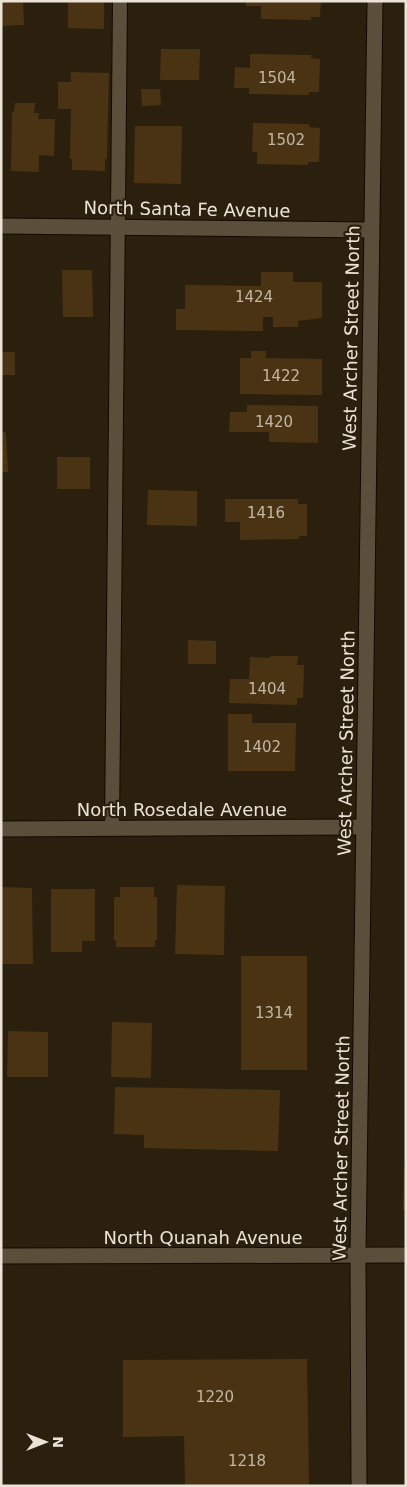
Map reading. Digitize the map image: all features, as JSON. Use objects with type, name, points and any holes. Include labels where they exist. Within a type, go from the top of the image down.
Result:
[{"type":"street","name":"West Archer Street North","points":[[359,1486],[358,1255],[375,1]]},
{"type":"street","name":"North Santa Fe Avenue","points":[[1,226],[372,230]]},
{"type":"street","name":"North Rosedale Avenue","points":[[1,829],[364,827]]},
{"type":"street","name":"North Quanah Avenue","points":[[1,1256],[406,1255]]},
{"type":"lane","points":[[112,828],[120,1]]},
{"type":"building","points":[[1,1],[23,1],[24,25],[1,26]]},
{"type":"building","points":[[68,1],[104,1],[104,29],[68,28]]},
{"type":"building","points":[[246,1],[321,1],[320,17],[311,17],[311,20],[261,19],[261,6],[246,6]]},
{"type":"building","points":[[161,49],[200,49],[199,80],[160,80]]},
{"type":"building","points":[[250,54],[311,55],[311,58],[320,59],[319,92],[309,92],[309,95],[249,94],[249,88],[234,88],[235,67],[250,68]]},
{"type":"building","points":[[71,72],[109,73],[107,159],[105,159],[105,171],[72,170],[72,159],[70,159],[71,109],[58,109],[58,82],[71,82]]},
{"type":"building","points":[[141,89],[160,89],[161,105],[142,106]]},
{"type":"building","points":[[15,103],[35,103],[34,113],[39,113],[38,119],[55,119],[54,156],[39,155],[39,172],[11,171],[12,112],[14,112]]},
{"type":"building","points":[[253,123],[309,124],[309,127],[320,128],[319,162],[308,162],[308,165],[257,164],[257,152],[252,152]]},
{"type":"building","points":[[135,126],[182,126],[181,184],[134,183]]},
{"type":"building","points":[[62,270],[92,270],[93,317],[63,317]]},
{"type":"building","points":[[261,272],[293,272],[293,282],[322,282],[322,318],[298,321],[298,327],[273,327],[273,317],[263,317],[263,331],[176,330],[176,309],[185,309],[185,285],[261,286]]},
{"type":"building","points":[[251,351],[266,351],[266,358],[322,359],[322,395],[240,394],[240,358],[251,358]]},
{"type":"building","points":[[1,352],[15,352],[15,375],[1,375]]},
{"type":"building","points":[[247,405],[318,406],[318,443],[269,442],[269,432],[229,432],[230,412],[247,412]]},
{"type":"building","points":[[1,432],[6,432],[8,472],[1,472]]},
{"type":"building","points":[[57,457],[90,457],[90,489],[57,489]]},
{"type":"building","points":[[148,490],[197,491],[197,526],[147,525]]},
{"type":"building","points":[[225,499],[298,499],[298,504],[307,504],[307,536],[299,536],[299,539],[240,540],[240,522],[225,522]]},
{"type":"building","points":[[188,640],[216,641],[216,664],[188,664]]},
{"type":"building","points":[[270,656],[298,656],[297,665],[304,665],[303,698],[297,698],[297,705],[229,703],[230,679],[249,679],[250,657],[270,658]]},
{"type":"building","points":[[228,714],[252,714],[252,723],[296,723],[295,771],[228,771]]},
{"type":"building","points":[[177,885],[225,886],[224,955],[175,954]]},
{"type":"building","points":[[1,887],[32,888],[33,964],[1,964]]},
{"type":"building","points":[[120,887],[154,887],[154,897],[157,897],[157,940],[155,940],[155,947],[116,947],[116,940],[114,940],[114,897],[120,897]]},
{"type":"building","points":[[51,889],[95,889],[95,941],[82,941],[82,952],[51,952]]},
{"type":"building","points":[[241,956],[307,956],[307,1070],[241,1070]]},
{"type":"building","points":[[112,1022],[152,1023],[151,1078],[111,1077]]},
{"type":"building","points":[[8,1031],[48,1032],[48,1077],[7,1077]]},
{"type":"building","points":[[115,1087],[280,1090],[278,1151],[144,1148],[144,1135],[114,1134]]},
{"type":"building","points":[[404,1167],[406,1167],[406,1210],[403,1210]]},
{"type":"building","points":[[307,1359],[309,1486],[185,1486],[184,1436],[123,1437],[123,1360]]}]
